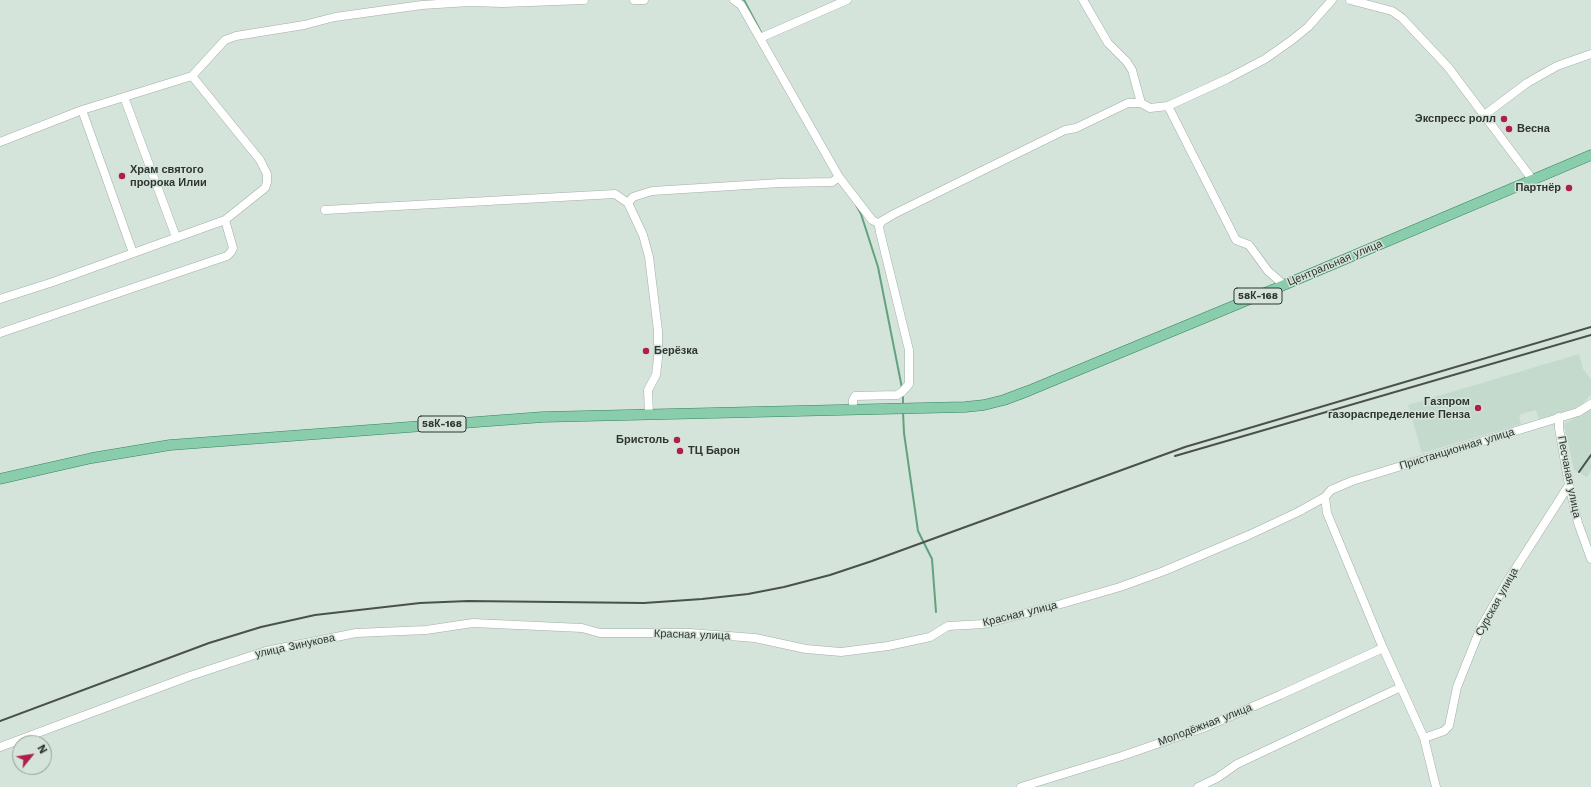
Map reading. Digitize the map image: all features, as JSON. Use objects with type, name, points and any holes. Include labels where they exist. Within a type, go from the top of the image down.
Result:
[{"type":"main road","name":"Центральная улица","points":[[853,409],[965,407],[1004,400],[1284,285],[1591,155]]},
{"type":"main road","name":"58К-168","points":[[0,479],[92,458],[170,444],[543,417],[853,409]]},
{"type":"street","points":[[0,142],[82,110],[192,76],[225,40],[236,36],[304,25],[335,17],[422,5],[469,2],[503,3],[584,0]]},
{"type":"street","points":[[634,0],[644,0]]},
{"type":"street","points":[[734,0],[741,5],[839,177],[872,220],[880,224]]},
{"type":"street","points":[[760,38],[847,0]]},
{"type":"street","points":[[1083,0],[1108,43],[1127,62],[1132,70],[1141,103]]},
{"type":"street","points":[[853,409],[853,400],[856,396],[897,395],[909,384],[909,350],[880,232],[880,224],[884,219],[1065,130],[1076,128],[1128,103],[1141,103],[1150,108],[1168,106],[1227,79],[1265,59],[1308,27],[1332,0]]},
{"type":"street","points":[[1350,0],[1392,10],[1402,18],[1448,67],[1532,180]]},
{"type":"street","points":[[1483,116],[1527,83],[1557,66],[1591,54]]},
{"type":"street","points":[[0,299],[225,220],[264,188],[267,182],[267,174],[260,160],[192,76]]},
{"type":"street","points":[[124,97],[176,238]]},
{"type":"street","points":[[1168,106],[1236,240],[1249,245],[1268,271],[1284,285]]},
{"type":"street","points":[[82,110],[133,253]]},
{"type":"street","points":[[628,203],[633,197],[652,191],[780,183],[832,182],[839,177]]},
{"type":"street","points":[[325,210],[614,194],[628,203],[643,235],[649,257],[658,331],[658,358],[656,375],[648,390],[649,414]]},
{"type":"street","points":[[0,333],[227,256],[233,248],[225,220]]},
{"type":"street","name":"Пристанционная улица","points":[[1325,497],[1331,490],[1352,481],[1578,412],[1591,404]]},
{"type":"street","name":"Песчаная улица","points":[[1559,417],[1559,428],[1569,485],[1578,523],[1591,560]]},
{"type":"street","name":"Сурская улица","points":[[1424,738],[1444,731],[1449,726],[1458,687],[1481,626],[1507,582],[1569,485]]},
{"type":"street","points":[[1325,497],[1327,513],[1383,648],[1424,738],[1436,787]]},
{"type":"street","name":"Красная улица","points":[[582,628],[600,633],[690,633],[755,638],[806,649],[834,651],[888,646],[930,637],[948,626],[984,624],[1120,587],[1164,571],[1249,534],[1298,512],[1325,497]]},
{"type":"street","name":"улица Зинукова","points":[[0,747],[190,676],[266,650],[356,633],[426,630],[473,623],[582,628]]},
{"type":"street","name":"Молодёжная улица","points":[[1020,787],[1122,756],[1203,728],[1383,648]]},
{"type":"street","points":[[1198,787],[1217,778],[1237,764],[1401,687]]},
{"type":"shaded area","points":[[1579,354],[1583,369],[1591,379],[1591,394],[1581,406],[1539,419],[1536,410],[1519,415],[1521,424],[1422,453],[1408,405]]},
{"type":"shaded area","points":[[1591,409],[1591,471],[1587,477],[1574,470],[1564,424]]},
{"type":"waterway","points":[[744,0],[762,34]]},
{"type":"waterway","points":[[856,205],[861,214],[878,267],[902,388]]},
{"type":"waterway","points":[[903,394],[903,406]]},
{"type":"waterway","points":[[903,412],[904,433],[918,531],[932,559],[936,612]]},
{"type":"railway","points":[[0,721],[209,643],[261,627],[315,615],[420,603],[468,601],[644,603],[748,594],[784,587],[830,575],[872,561],[1185,447],[1591,327]]},
{"type":"railway","points":[[1175,456],[1591,335]]},
{"type":"railway","points":[[1579,472],[1591,455]]},
{"type":"place","name":"Экспресс ролл","points":[[1504,119]]},
{"type":"place","name":"Весна","points":[[1509,129]]},
{"type":"place","name":"Храм святого пророка Илии","points":[[122,176]]},
{"type":"place","name":"Партнёр","points":[[1569,188]]},
{"type":"place","name":"Берёзка","points":[[646,351]]},
{"type":"place","name":"Газпром газораспределение Пенза","points":[[1478,408]]},
{"type":"place","name":"Бристоль","points":[[677,440]]},
{"type":"place","name":"ТЦ Барон","points":[[680,451]]}]
